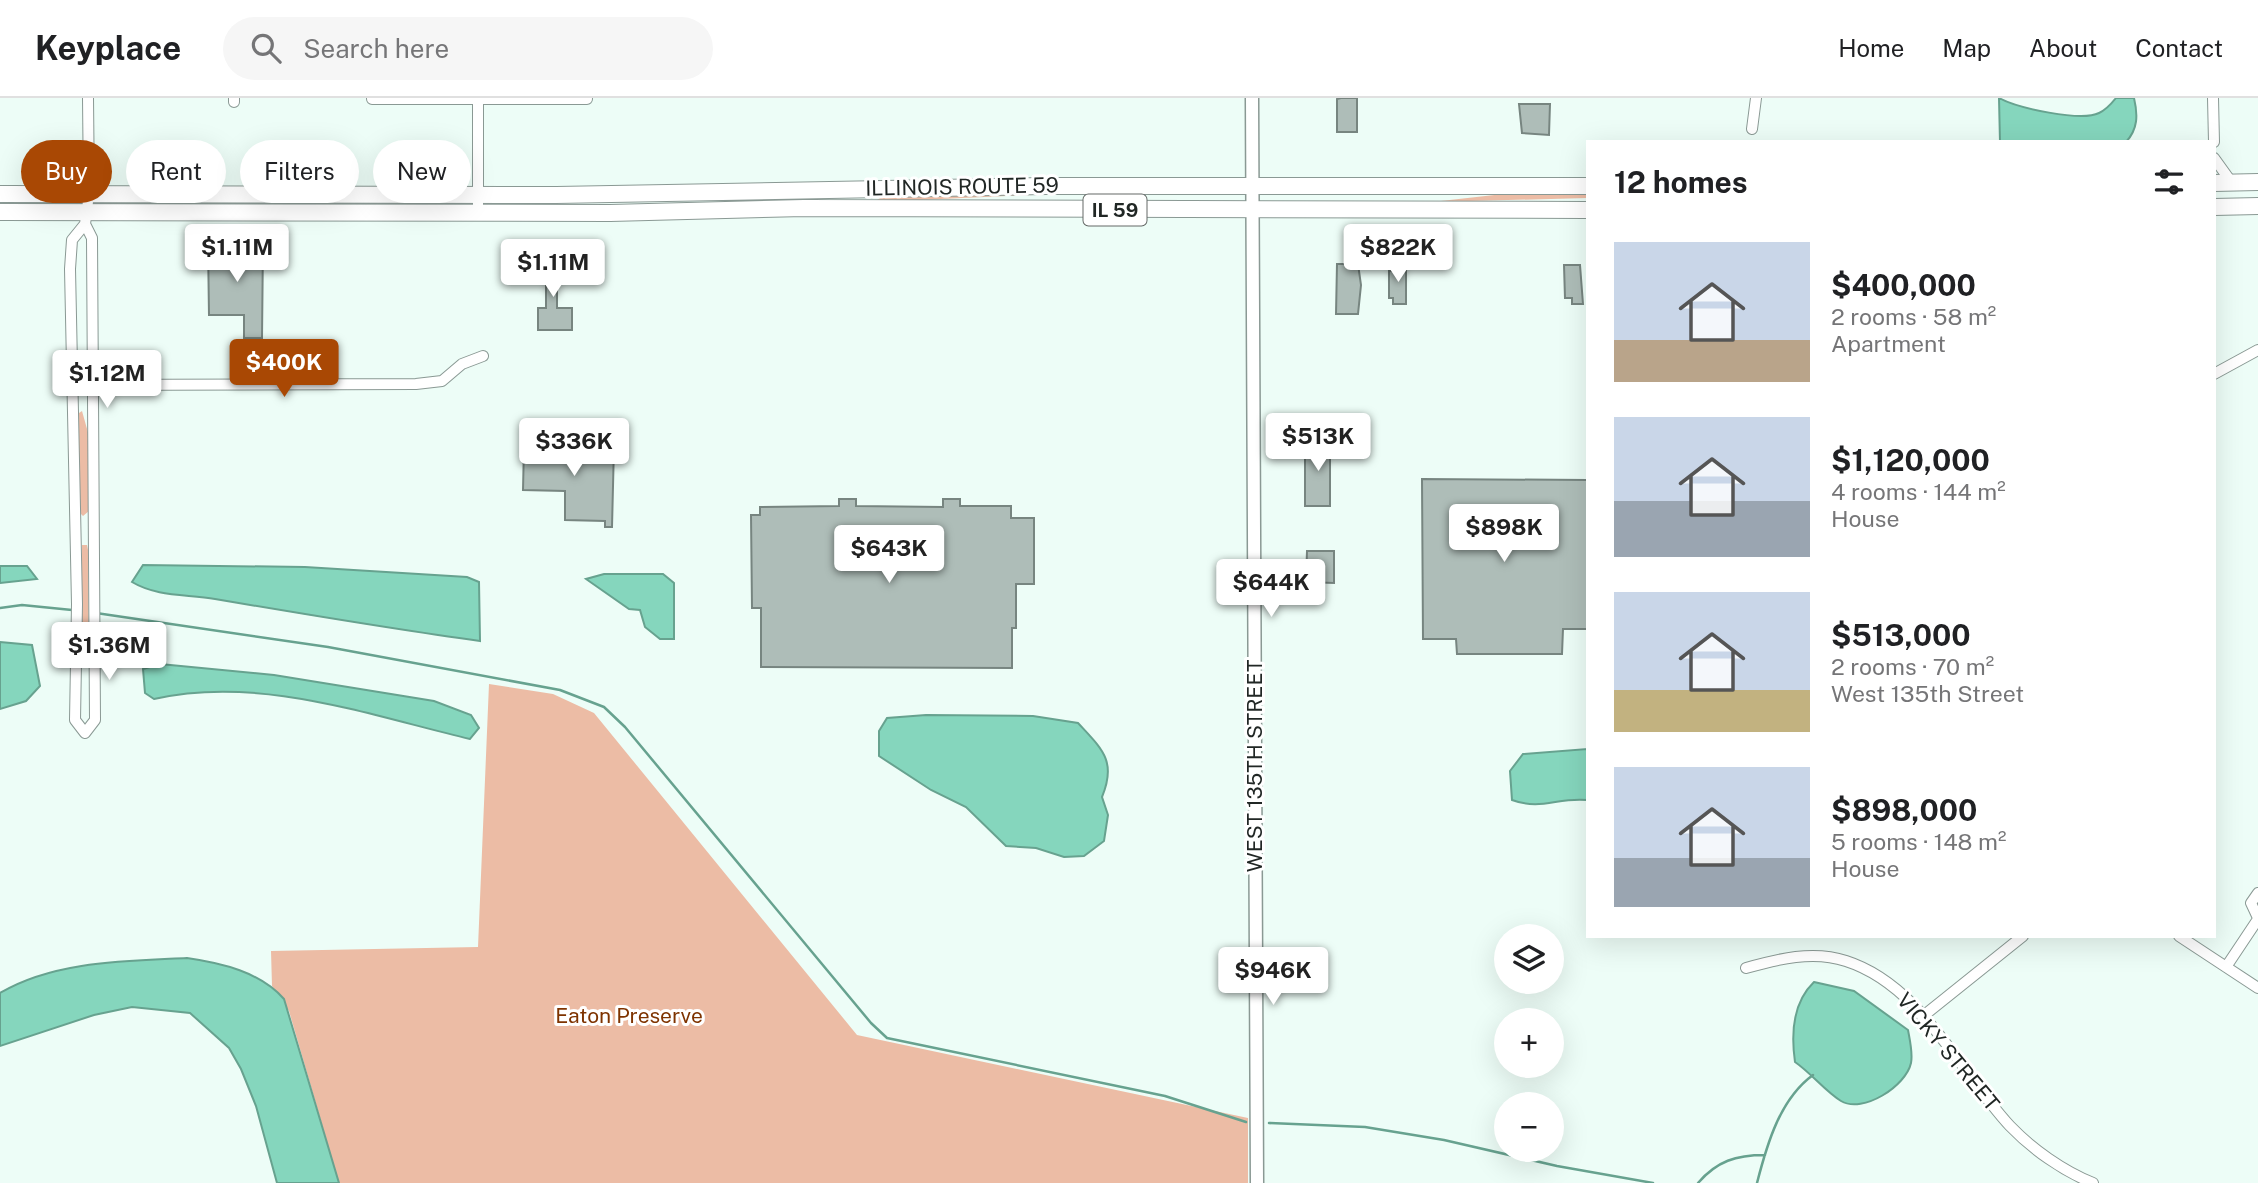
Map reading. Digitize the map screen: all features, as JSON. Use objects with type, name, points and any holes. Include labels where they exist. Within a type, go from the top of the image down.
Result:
[{"type":"main road","points":[[2216,183],[2258,182]]},
{"type":"main road","name":"ILLINOIS ROUTE 59","points":[[478,195],[883,188],[1586,186]]},
{"type":"main road","points":[[849,208],[883,188]]},
{"type":"main road","name":"IL 59","points":[[0,194],[21,194]]},
{"type":"main road","name":"IL 59","points":[[112,194],[478,195]]},
{"type":"main road","points":[[2216,207],[2258,206]]},
{"type":"main road","name":"ILLINOIS ROUTE 59","points":[[478,213],[849,208],[1586,210]]},
{"type":"main road","name":"IL 59","points":[[0,212],[85,218],[478,213]]},
{"type":"street","points":[[88,98],[88,140]]},
{"type":"street","name":"WEST 135TH STREET","points":[[1252,98],[1257,1183]]},
{"type":"street","points":[[1752,129],[1756,98]]},
{"type":"street","points":[[2213,98],[2214,140]]},
{"type":"street","points":[[372,99],[587,99]]},
{"type":"street","points":[[478,99],[478,213]]},
{"type":"street","points":[[2216,159],[2232,183]]},
{"type":"street","points":[[85,218],[92,238],[95,720],[85,733],[75,720],[77,604],[72,240],[85,218],[88,203]]},
{"type":"street","points":[[2216,373],[2258,350]]},
{"type":"street","points":[[73,385],[416,384],[442,381],[462,364],[483,356]]},
{"type":"street","points":[[75,531],[93,530]]},
{"type":"street","points":[[2226,967],[2258,918],[2251,903],[2258,893]]},
{"type":"street","points":[[1922,1017],[2021,938]]},
{"type":"street","points":[[2182,938],[2258,988]]},
{"type":"street","name":"VICKY STREET","points":[[1746,968],[1797,956],[1845,960],[1873,972],[1899,991],[2011,1127],[2045,1155],[2093,1183]]},
{"type":"green space","points":[[1076,193],[874,202],[886,194]]},
{"type":"green space","points":[[1512,193],[1586,193],[1586,198],[1432,202]]},
{"type":"green space","points":[[82,411],[89,436],[89,511],[83,516],[79,512],[79,413]]},
{"type":"green space","points":[[82,545],[87,545],[88,550],[89,654],[85,658],[80,655]]},
{"type":"green space","name":"Eaton Preserve","points":[[489,684],[553,694],[594,713],[857,1035],[1248,1118],[1248,1183],[339,1183],[289,1011],[272,986],[271,951],[478,947]]},
{"type":"shaded area","points":[[1999,98],[2034,110],[2078,116],[2099,113],[2116,98],[2134,98],[2136,121],[2127,140],[2000,140]]},
{"type":"shaded area","points":[[143,565],[305,567],[467,577],[479,582],[480,641],[162,593],[132,582]]},
{"type":"shaded area","points":[[0,566],[27,566],[37,579],[0,583]]},
{"type":"shaded area","points":[[604,574],[663,574],[674,583],[674,639],[660,639],[645,627],[640,610],[629,609],[586,579]]},
{"type":"shaded area","points":[[0,642],[32,645],[40,686],[26,701],[0,709]]},
{"type":"shaded area","points":[[160,664],[274,675],[434,701],[471,715],[479,728],[470,739],[353,709],[273,695],[194,693],[154,699],[145,693],[143,669]]},
{"type":"shaded area","points":[[926,715],[1033,716],[1078,723],[1100,748],[1107,765],[1108,774],[1102,797],[1108,815],[1104,841],[1084,856],[1064,857],[1036,848],[1006,846],[966,807],[931,790],[879,756],[879,731],[887,718]]},
{"type":"shaded area","points":[[1586,749],[1586,800],[1532,804],[1512,800],[1510,771],[1523,754]]},
{"type":"shaded area","points":[[187,958],[252,975],[284,999],[339,1183],[277,1183],[256,1106],[241,1069],[229,1048],[190,1013],[132,1007],[94,1015],[0,1046],[0,993],[21,982],[43,974],[90,965]]},
{"type":"shaded area","points":[[1814,982],[1854,991],[1908,1030],[1911,1063],[1901,1080],[1882,1096],[1861,1104],[1841,1101],[1795,1062],[1795,1019],[1802,999]]},
{"type":"building","points":[[1357,98],[1357,132],[1337,132],[1337,99]]},
{"type":"building","points":[[1519,104],[1550,104],[1549,135],[1522,133]]},
{"type":"building","points":[[243,242],[263,242],[262,338],[244,338],[244,315],[209,315],[208,244],[243,245]]},
{"type":"building","points":[[1337,264],[1358,264],[1361,285],[1358,314],[1336,314]]},
{"type":"building","points":[[1393,265],[1406,265],[1406,304],[1393,304],[1393,298],[1389,298],[1389,271],[1393,271]]},
{"type":"building","points":[[1564,265],[1580,265],[1583,304],[1572,304],[1572,298],[1565,298]]},
{"type":"building","points":[[523,272],[581,272],[580,284],[557,284],[557,308],[572,308],[572,330],[538,330],[538,308],[546,308],[546,284],[523,283]]},
{"type":"building","points":[[1305,440],[1330,440],[1330,506],[1305,506]]},
{"type":"building","points":[[574,442],[614,446],[612,527],[605,527],[605,521],[565,520],[565,491],[523,490],[524,446],[574,446]]},
{"type":"building","points":[[1422,479],[1586,480],[1586,629],[1563,629],[1562,654],[1457,654],[1456,639],[1423,639]]},
{"type":"building","points":[[839,499],[856,499],[856,506],[943,507],[943,499],[960,499],[960,506],[1011,506],[1011,518],[1034,518],[1034,584],[1016,584],[1012,668],[761,667],[761,608],[752,608],[751,515],[760,515],[760,507],[839,506]]},
{"type":"building","points":[[1307,551],[1334,551],[1334,583],[1306,582]]},
{"type":"waterway","points":[[0,608],[22,605],[72,610]]},
{"type":"waterway","points":[[96,613],[328,647],[560,690],[604,707],[625,727],[871,1023],[887,1038],[1165,1096],[1246,1122]]},
{"type":"waterway","points":[[1757,1183],[1770,1138],[1783,1109],[1813,1075]]},
{"type":"waterway","points":[[1269,1123],[1365,1127],[1444,1140],[1557,1166],[1653,1183]]},
{"type":"waterway","points":[[1698,1183],[1720,1164],[1745,1156],[1765,1155]]}]
